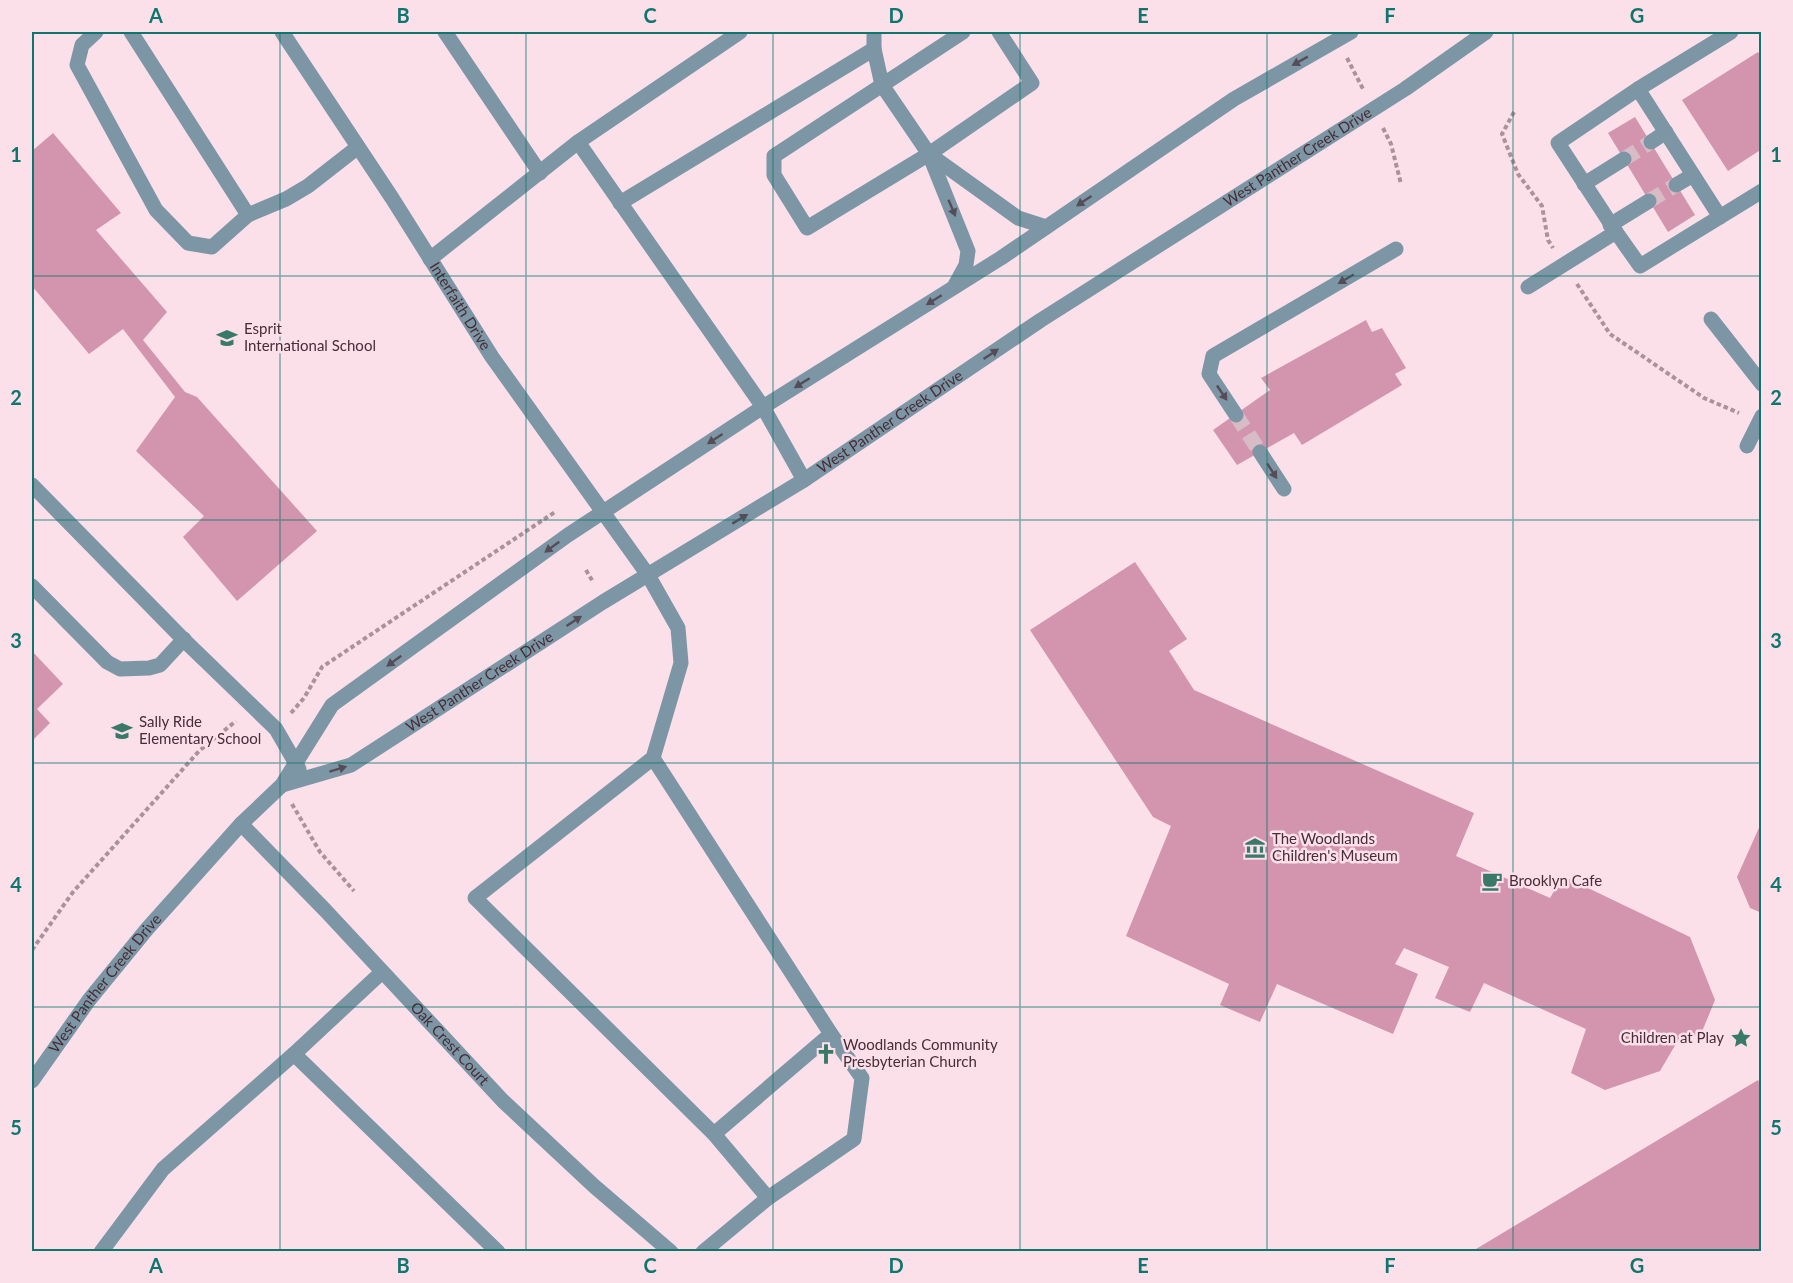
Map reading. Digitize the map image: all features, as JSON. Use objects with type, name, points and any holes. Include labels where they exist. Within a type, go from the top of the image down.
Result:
[{"type":"street","points":[[96,32],[82,45],[77,65],[156,210],[189,243],[212,247],[248,215],[286,199],[308,186],[358,147]]},
{"type":"street","points":[[131,32],[248,215]]},
{"type":"street","name":"Interfaith Drive","points":[[282,32],[492,357],[648,575],[678,628],[681,663],[653,758]]},
{"type":"street","points":[[445,32],[540,173]]},
{"type":"street","points":[[430,259],[578,142],[740,32]]},
{"type":"street","points":[[874,32],[874,49],[882,85],[929,154],[968,251],[966,265],[954,288]]},
{"type":"street","points":[[963,32],[774,156],[774,175],[807,228],[929,154],[1032,83],[999,32]]},
{"type":"street","name":"West Panther Creek Drive","points":[[32,1081],[89,1000],[147,928],[241,824],[282,785],[332,705],[603,513],[763,407],[954,288],[1234,99],[1351,32]]},
{"type":"street","name":"West Panther Creek Drive","points":[[282,785],[351,765],[648,575],[804,480],[1041,320],[1405,89],[1486,32]]},
{"type":"street","points":[[1731,32],[1638,89],[1558,143],[1640,266],[1761,191]]},
{"type":"street","points":[[620,203],[874,49]]},
{"type":"street","points":[[1638,89],[1720,217]]},
{"type":"street","points":[[1651,142],[1666,132]]},
{"type":"street","points":[[578,142],[763,407],[804,480]]},
{"type":"street","points":[[929,154],[1017,218],[1046,227]]},
{"type":"street","points":[[1584,184],[1624,159]]},
{"type":"street","points":[[1676,185],[1693,175]]},
{"type":"street","points":[[1528,287],[1649,201]]},
{"type":"street","points":[[1236,415],[1209,374],[1213,356],[1396,249]]},
{"type":"street","points":[[1712,319],[1761,384]]},
{"type":"street","points":[[1747,446],[1760,419]]},
{"type":"street","points":[[1260,452],[1284,489]]},
{"type":"street","points":[[32,485],[276,729],[305,778]]},
{"type":"street","points":[[32,586],[107,662],[120,669],[149,668],[160,665],[184,639]]},
{"type":"street","points":[[703,1251],[768,1198],[854,1139],[862,1078],[831,1034],[653,758],[475,898],[714,1134],[768,1198]]},
{"type":"street","name":"Oak Crest Court","points":[[241,824],[503,1101],[594,1186],[671,1251]]},
{"type":"street","points":[[101,1251],[163,1169],[294,1054],[382,972]]},
{"type":"street","points":[[714,1134],[831,1034]]},
{"type":"street","points":[[294,1054],[498,1251]]},
{"type":"path","points":[[1514,112],[1502,134],[1518,174],[1542,206],[1548,240],[1610,334],[1704,398],[1760,419]]},
{"type":"path","points":[[276,729],[304,698],[322,667],[555,512]]},
{"type":"path","points":[[586,570],[594,585]]},
{"type":"path","points":[[32,950],[73,892],[199,751],[237,720]]},
{"type":"path","points":[[282,785],[320,852],[354,891]]},
{"type":"building","points":[[1758,52],[1762,58],[1762,149],[1728,171],[1682,100]]},
{"type":"building","points":[[1635,117],[1695,215],[1668,232],[1608,133]]},
{"type":"building","points":[[53,133],[121,213],[96,230],[167,312],[143,340],[185,392],[197,397],[317,531],[237,601],[183,537],[204,516],[136,451],[175,397],[123,329],[89,354],[32,286],[32,151]]},
{"type":"building","points":[[1366,320],[1372,332],[1382,328],[1406,368],[1395,374],[1402,385],[1302,445],[1294,433],[1237,465],[1213,430],[1270,390],[1261,378]]},
{"type":"building","points":[[1135,562],[1187,639],[1169,651],[1194,690],[1474,813],[1456,856],[1550,898],[1563,876],[1690,937],[1715,1000],[1701,1034],[1677,1042],[1660,1071],[1605,1090],[1571,1073],[1586,1029],[1484,983],[1470,1012],[1435,998],[1449,967],[1404,948],[1395,964],[1418,974],[1393,1034],[1277,984],[1260,1022],[1220,1005],[1229,984],[1126,936],[1171,826],[1153,817],[1030,630]]},
{"type":"building","points":[[32,651],[63,684],[37,709],[50,723],[32,741]]},
{"type":"building","points":[[1762,821],[1762,913],[1750,908],[1737,877]]},
{"type":"building","points":[[1758,1080],[1762,1087],[1762,1252],[1471,1252]]},
{"type":"tunnel","points":[[1624,159],[1651,142]]},
{"type":"tunnel","points":[[1649,201],[1676,185]]},
{"type":"tunnel","points":[[1236,415],[1260,452]]},
{"type":"place","name":"Esprit International School","points":[[227,338]]},
{"type":"place","name":"Sally Ride Elementary School","points":[[122,731]]},
{"type":"place","name":"The Woodlands Children's Museum","points":[[1255,848]]},
{"type":"place","name":"Brooklyn Cafe","points":[[1492,881]]},
{"type":"place","name":"Children at Play","points":[[1741,1038]]},
{"type":"place","name":"Woodlands Community Presbyterian Church","points":[[826,1054]]}]
